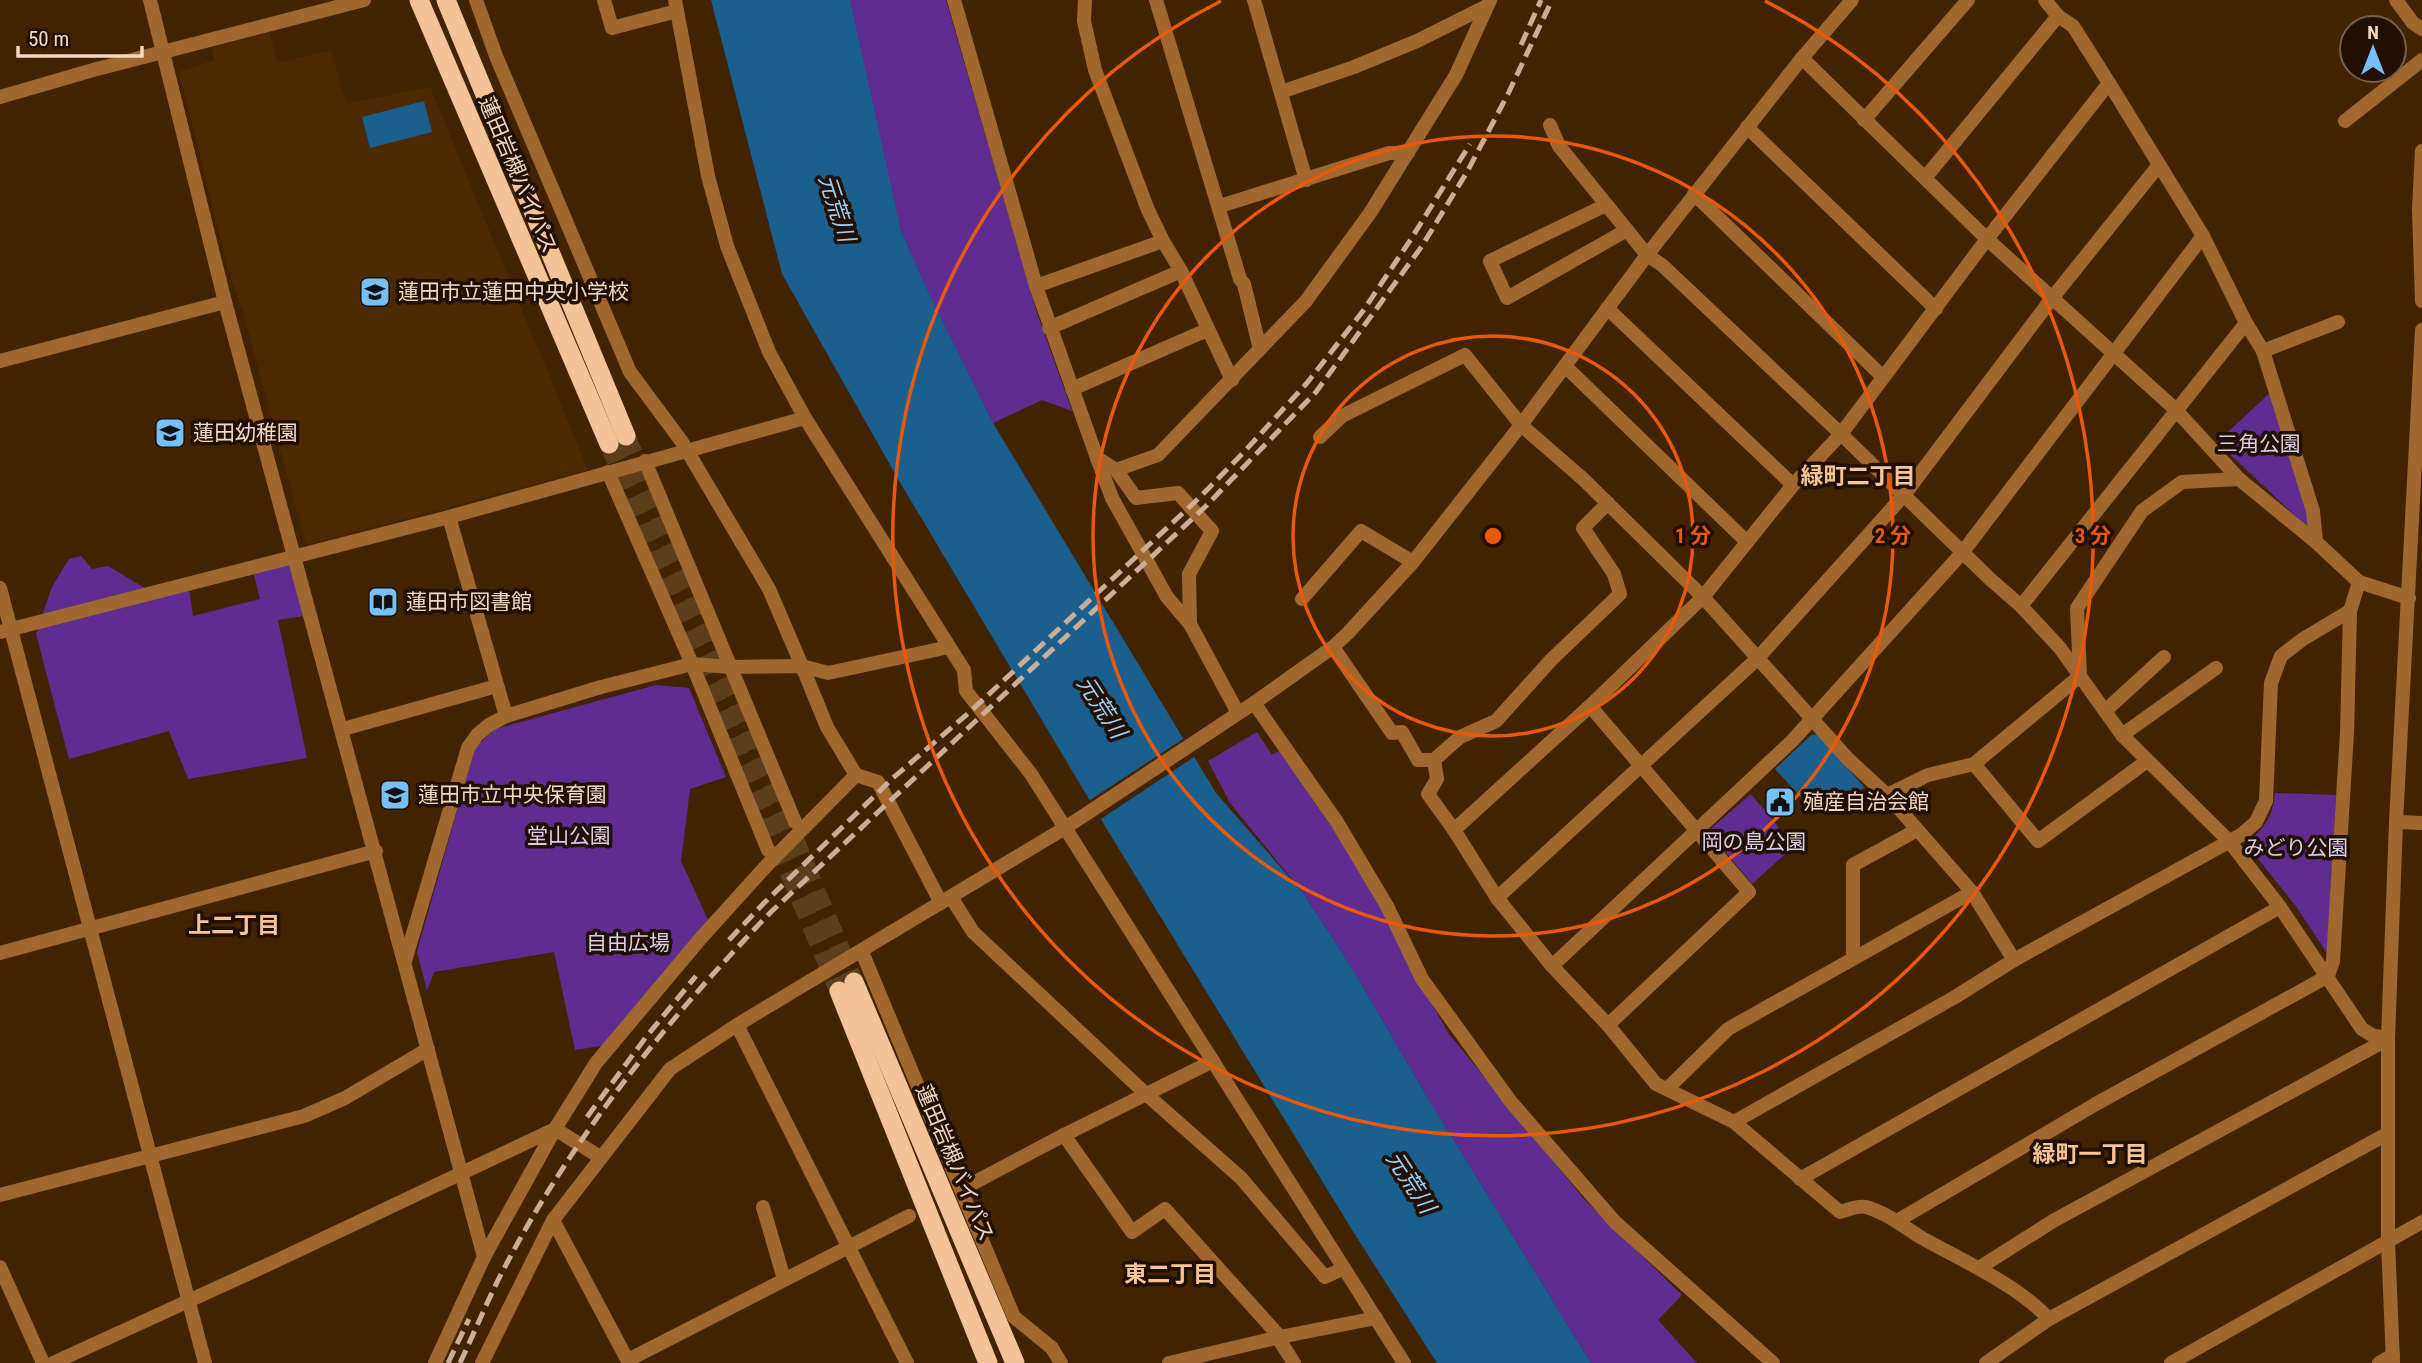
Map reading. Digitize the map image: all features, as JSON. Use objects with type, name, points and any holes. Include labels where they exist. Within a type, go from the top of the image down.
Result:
[{"type":"highway","name":"蓮田岩槻バイパス","points":[[419,0],[618,440],[446,0]]},
{"type":"highway","name":"蓮田岩槻バイパス","points":[[988,1363],[846,986],[1015,1363]]},
{"type":"street","points":[[150,0],[225,302],[343,729],[484,1257]]},
{"type":"street","points":[[0,97],[364,0]]},
{"type":"street","points":[[476,0],[496,56],[630,372],[687,451],[769,589],[827,727],[856,775],[878,782],[946,900],[973,932],[1146,1094],[1241,1178],[1325,1276],[1344,1268]]},
{"type":"street","points":[[604,0],[612,27],[676,5],[708,176],[727,246],[769,352],[805,418],[964,670],[966,691],[1015,752],[1065,828],[1404,1363]]},
{"type":"street","points":[[954,0],[1049,328],[1112,498],[1167,597],[1190,624],[1233,717]]},
{"type":"street","points":[[1085,0],[1084,21],[1095,70],[1148,210],[1181,271],[1232,380]]},
{"type":"street","points":[[1156,0],[1261,349]]},
{"type":"street","points":[[1254,0],[1306,180]]},
{"type":"street","points":[[482,1363],[552,1220],[670,1069],[737,1025],[1065,828],[1254,703],[1348,634],[1413,562],[1521,425],[1694,194],[1802,58],[1852,0]]},
{"type":"street","points":[[1864,120],[1968,0]]},
{"type":"street","points":[[2045,0],[2058,16],[2073,26],[2109,83],[2203,236],[2246,323],[2263,351],[2314,511],[2316,542]]},
{"type":"street","points":[[2396,0],[2413,23],[2422,29]]},
{"type":"street","points":[[1280,92],[1354,68],[1416,41],[1488,3]]},
{"type":"street","points":[[1116,470],[1158,454],[1306,301],[1370,214],[1456,75],[1488,3]]},
{"type":"street","points":[[1925,178],[2058,16]]},
{"type":"street","points":[[1802,58],[1987,239],[2175,409],[2239,480],[2316,542],[2359,582],[2409,598]]},
{"type":"street","points":[[2345,121],[2422,60]]},
{"type":"street","points":[[1454,830],[1590,706],[1703,597],[1793,485],[1841,434],[1987,239],[2109,83]]},
{"type":"street","points":[[1549,125],[1559,146],[1647,255],[1662,265],[1841,434],[1962,553],[2021,606],[2060,648],[2122,735],[2229,841],[2280,907],[2362,1029],[2388,1039]]},
{"type":"street","points":[[1747,127],[1936,309]]},
{"type":"street","points":[[2422,151],[2419,209],[2422,301]]},
{"type":"street","points":[[1220,206],[1389,153],[1408,153]]},
{"type":"street","points":[[1497,898],[1757,659],[1904,495],[2053,297],[2159,165]]},
{"type":"street","points":[[1694,194],[1883,377]]},
{"type":"street","points":[[1606,205],[1490,261],[1507,298],[1627,230]]},
{"type":"street","points":[[1552,966],[1812,719],[1962,553],[2203,236]]},
{"type":"street","points":[[1036,286],[1163,241]]},
{"type":"street","points":[[1049,328],[1181,271]]},
{"type":"street","points":[[0,361],[225,302]]},
{"type":"street","points":[[1607,308],[1793,485]]},
{"type":"street","points":[[2263,351],[2337,322]]},
{"type":"street","points":[[2021,606],[2246,323]]},
{"type":"street","points":[[1072,389],[1207,330]]},
{"type":"street","points":[[2379,1363],[2393,1359],[2388,1241],[2388,1039],[2396,822],[2422,330]]},
{"type":"street","points":[[1320,437],[1342,416],[1465,355],[1521,425],[1608,503],[1703,597],[1847,758],[1887,795],[1972,892],[2014,960]]},
{"type":"street","points":[[1565,366],[1748,542]]},
{"type":"street","points":[[5,631],[449,517],[805,418]]},
{"type":"street","points":[[1097,458],[1116,470],[1136,498],[1178,493],[1212,531],[1189,574],[1190,624]]},
{"type":"street","points":[[645,461],[795,822]]},
{"type":"street","points":[[608,472],[692,664],[768,850]]},
{"type":"street","points":[[2080,676],[2077,608],[2142,510],[2182,482],[2239,480]]},
{"type":"street","points":[[1333,647],[1392,733],[1402,733],[1418,760],[1434,760],[1460,737],[1496,720],[1551,660],[1620,594],[1614,574],[1583,528],[1608,503]]},
{"type":"street","points":[[449,517],[506,716]]},
{"type":"street","points":[[1302,599],[1361,531],[1413,562]]},
{"type":"street","points":[[1897,1221],[2094,1105],[2328,976],[2333,961],[2336,921],[2347,733],[2350,611],[2359,582]]},
{"type":"street","points":[[0,588],[5,631],[91,927],[205,1363]]},
{"type":"street","points":[[1734,1122],[1955,998],[2014,960],[2241,835],[2256,822],[2266,801],[2271,683],[2281,656],[2303,639],[2350,611]]},
{"type":"street","points":[[405,961],[468,748],[477,735],[489,725],[506,716],[601,687],[692,664],[730,667],[802,666],[828,673],[949,647]]},
{"type":"street","points":[[2105,711],[2164,657]]},
{"type":"street","points":[[2122,735],[2217,668]]},
{"type":"street","points":[[1887,795],[1928,775],[1974,764],[2080,676]]},
{"type":"street","points":[[343,729],[497,686]]},
{"type":"street","points":[[1254,703],[1337,821],[1387,906],[1422,979],[1511,1102],[1615,1222],[1773,1363]]},
{"type":"street","points":[[1590,706],[1749,892],[1608,1026]]},
{"type":"street","points":[[1434,760],[1437,779],[1429,794],[1497,898],[1552,966],[1608,1026],[1656,1084],[1734,1122],[1840,1212],[1863,1206],[1897,1221],[1979,1268],[2039,1307],[2049,1319]]},
{"type":"street","points":[[1974,764],[2038,841],[2147,761]]},
{"type":"street","points":[[435,1363],[484,1257],[555,1129],[596,1063],[701,938],[768,864],[856,775]]},
{"type":"street","points":[[2396,822],[2422,823]]},
{"type":"street","points":[[1853,958],[1853,864],[1917,830]]},
{"type":"street","points":[[0,953],[376,852]]},
{"type":"street","points":[[1667,1089],[1728,1029],[1972,892]]},
{"type":"street","points":[[1800,1179],[2280,907]]},
{"type":"street","points":[[862,952],[1014,1317],[1052,1348],[1061,1363]]},
{"type":"street","points":[[737,1025],[906,1363]]},
{"type":"street","points":[[1979,1268],[2053,1221],[2388,1039]]},
{"type":"street","points":[[0,1195],[304,1116],[345,1098],[429,1049]]},
{"type":"street","points":[[962,1189],[1213,1061]]},
{"type":"street","points":[[555,1129],[600,1157]]},
{"type":"street","points":[[53,1363],[555,1129]]},
{"type":"street","points":[[1986,1363],[2049,1319],[2387,1134]]},
{"type":"street","points":[[1064,1135],[1132,1232],[1165,1209],[1279,1338],[1294,1363]]},
{"type":"street","points":[[763,1207],[784,1279]]},
{"type":"street","points":[[552,1220],[628,1362],[909,1216]]},
{"type":"street","points":[[2171,1363],[2422,1222]]},
{"type":"street","points":[[0,1267],[43,1363]]},
{"type":"street","points":[[1169,1363],[1198,1360],[1279,1338],[1376,1318]]},
{"type":"shaded area","name":"蓮田市立蓮田中央小学校","points":[[270,33],[277,63],[331,50],[346,104],[430,87],[588,470],[306,545],[244,315],[228,270],[179,72],[214,60],[212,47]]},
{"type":"green space","points":[[846,0],[946,0],[1037,313],[1072,411],[1042,400],[993,423],[933,304],[901,231]]},
{"type":"green space","name":"三角公園","points":[[2271,392],[2311,522],[2306,526],[2217,442]]},
{"type":"green space","points":[[81,556],[92,569],[108,566],[160,597],[189,589],[193,616],[260,599],[253,571],[291,564],[304,616],[278,620],[307,758],[188,779],[169,731],[69,759],[36,634],[52,587],[69,559]]},
{"type":"green space","name":"堂山公園","points":[[656,685],[689,688],[726,777],[690,789],[681,861],[708,920],[607,1045],[575,1050],[554,952],[434,972],[427,991],[417,951],[475,748],[495,729]]},
{"type":"green space","points":[[1257,732],[1272,755],[1280,750],[1348,850],[1449,1034],[1584,1199],[1682,1295],[1658,1320],[1697,1363],[1591,1363],[1423,1090],[1352,968],[1303,893],[1230,803],[1208,761]]},
{"type":"green space","name":"みどり公園","points":[[2275,793],[2336,795],[2327,953],[2295,905],[2246,844],[2266,822],[2272,810]]},
{"type":"green space","name":"岡の島公園","points":[[1751,794],[1794,846],[1752,884],[1708,831]]},
{"type":"water","name":"元荒川","points":[[711,0],[850,0],[901,231],[993,423],[1216,793],[1303,893],[1352,968],[1423,1090],[1591,1363],[1437,1363],[1354,1233],[1108,831],[898,479],[782,274]]},
{"type":"water","points":[[424,101],[432,132],[370,148],[362,117]]},
{"type":"water","points":[[1818,734],[1865,788],[1811,808],[1775,769],[1811,735]]},
{"type":"pier","points":[[1186,737],[1197,755],[1098,821],[1087,802]]},
{"type":"tunnel","points":[[626,436],[854,982]]},
{"type":"tunnel","points":[[609,444],[839,991]]},
{"type":"railway","points":[[1521,45],[1541,0]]},
{"type":"railway","points":[[460,1363],[508,1261],[563,1167],[627,1078],[697,992],[771,912],[1206,506],[1316,392],[1422,246],[1467,172],[1508,94],[1552,0]]},
{"type":"railway","points":[[729,940],[893,778],[972,710],[1199,498],[1244,452],[1307,383],[1363,311],[1470,144]]},
{"type":"railway","points":[[587,1117],[646,1037],[696,976]]},
{"type":"railway","points":[[448,1363],[469,1319]]},
{"type":"place","name":"蓮田市立蓮田中央小学校","points":[[375,292]]},
{"type":"place","name":"蓮田幼稚園","points":[[170,433]]},
{"type":"place","name":"蓮田市図書館","points":[[383,602]]},
{"type":"place","name":"蓮田市立中央保育園","points":[[395,795]]},
{"type":"place","name":"殖産自治会館","points":[[1780,802]]},
{"type":"district","name":"緑町二丁目","points":[[1858,476]]},
{"type":"district","name":"上二丁目","points":[[234,925]]},
{"type":"district","name":"緑町一丁目","points":[[2090,1154]]},
{"type":"district","name":"東二丁目","points":[[1170,1274]]},
{"type":"park label","name":"自由広場","points":[[628,943]]}]
